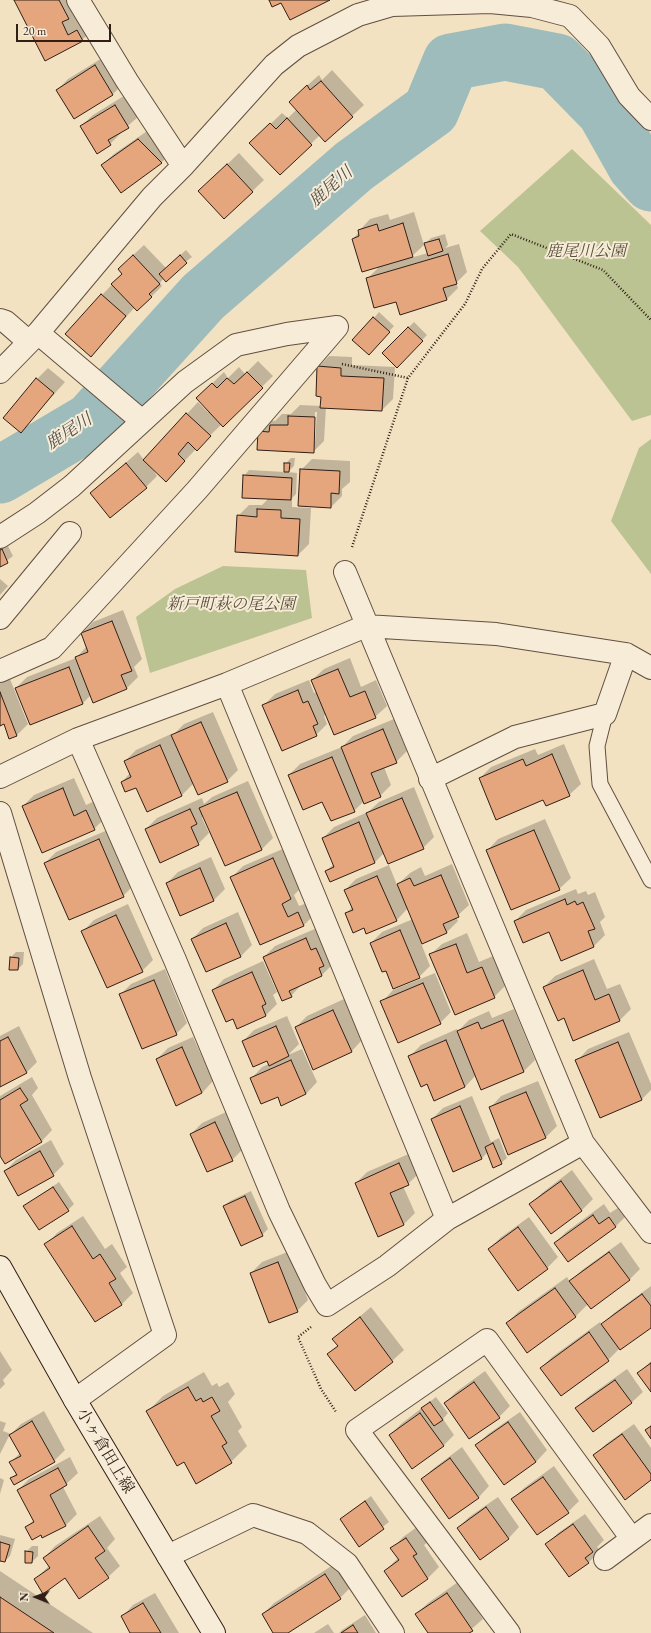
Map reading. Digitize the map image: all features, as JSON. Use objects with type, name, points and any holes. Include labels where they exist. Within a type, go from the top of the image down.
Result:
[{"type":"street","points":[[78,0],[127,81],[183,166]]},
{"type":"street","points":[[0,372],[33,338],[152,197],[183,166],[274,65],[298,46],[358,15],[392,5],[490,2],[532,6],[570,16],[600,46],[629,96],[651,119]]},
{"type":"street","points":[[0,320],[33,338],[84,372],[142,421]]},
{"type":"street","points":[[0,537],[37,513],[72,486],[185,382],[236,345],[287,334],[337,327],[196,490],[52,648],[0,671]]},
{"type":"street","points":[[0,618],[70,534]]},
{"type":"street","points":[[345,572],[430,779],[584,1143],[651,1232]]},
{"type":"street","points":[[0,777],[78,739],[227,684],[366,626],[496,634],[626,654],[651,668]]},
{"type":"street","points":[[430,779],[515,737],[605,714],[626,654]]},
{"type":"street","points":[[227,684],[447,1219]]},
{"type":"street","points":[[78,739],[175,960],[279,1211],[315,1285],[327,1305],[387,1266],[447,1219],[584,1143]]},
{"type":"street","points":[[0,813],[80,1078],[166,1335],[75,1400]]},
{"type":"street","name":"小ヶ倉田上線","points":[[0,1268],[75,1400],[214,1633]]},
{"type":"street","points":[[508,1633],[357,1430],[487,1340],[632,1539]]},
{"type":"street","points":[[168,1556],[254,1515],[307,1533],[347,1564],[393,1633]]},
{"type":"street","points":[[605,1559],[651,1525]]},
{"type":"lane","points":[[605,714],[597,746],[600,784],[651,880]]},
{"type":"path","points":[[345,572],[408,378],[465,304],[482,269],[511,234],[603,270],[651,320]]},
{"type":"path","points":[[312,357],[408,378]]},
{"type":"path","points":[[327,1305],[317,1323],[298,1337],[321,1389],[340,1418],[357,1430]]},
{"type":"green space","name":"鹿尾川公園","points":[[572,149],[651,225],[651,415],[632,421],[518,267],[480,231]]},
{"type":"green space","points":[[651,439],[651,574],[611,521],[639,448]]},
{"type":"green space","name":"新戸町萩の尾公園","points":[[223,566],[306,570],[312,618],[150,673],[136,617],[175,589]]},
{"type":"building","points":[[14,0],[59,0],[69,19],[62,22],[68,35],[77,30],[83,41],[45,61]]},
{"type":"building","points":[[269,0],[330,0],[290,20],[281,3],[272,7]]},
{"type":"building","points":[[95,65],[113,95],[74,119],[56,90]]},
{"type":"building","points":[[321,81],[353,117],[325,142],[289,102],[307,85],[310,90]]},
{"type":"building","points":[[115,105],[129,128],[108,140],[111,145],[97,154],[80,126]]},
{"type":"building","points":[[287,118],[312,145],[280,175],[249,143],[270,123],[276,129]]},
{"type":"building","points":[[138,139],[162,163],[121,193],[101,165]]},
{"type":"building","points":[[227,164],[253,192],[224,219],[198,191]]},
{"type":"building","points":[[403,223],[413,257],[362,272],[352,239],[359,236],[358,230],[377,224],[379,231]]},
{"type":"building","points":[[439,239],[443,251],[428,256],[424,243]]},
{"type":"building","points":[[448,254],[457,284],[443,288],[447,300],[400,315],[396,302],[374,308],[366,278]]},
{"type":"building","points":[[133,255],[160,284],[149,294],[152,297],[137,311],[111,284],[122,274],[118,269]]},
{"type":"building","points":[[180,255],[187,263],[166,282],[159,274]]},
{"type":"building","points":[[101,294],[126,316],[91,357],[65,334]]},
{"type":"building","points":[[373,317],[390,332],[369,355],[352,340]]},
{"type":"building","points":[[408,327],[423,341],[397,368],[382,353]]},
{"type":"building","points":[[317,366],[341,368],[341,376],[384,378],[382,411],[320,408],[321,397],[316,396]]},
{"type":"building","points":[[247,372],[263,388],[223,427],[196,398],[212,383],[217,388],[227,378],[234,384]]},
{"type":"building","points":[[36,378],[54,393],[21,433],[3,418]]},
{"type":"building","points":[[186,413],[211,436],[197,451],[188,442],[178,454],[185,461],[166,482],[143,460]]},
{"type":"building","points":[[288,416],[315,417],[314,453],[257,450],[258,431],[269,432],[270,425],[288,425]]},
{"type":"building","points":[[126,463],[147,488],[110,518],[90,493]]},
{"type":"building","points":[[284,463],[290,463],[289,472],[284,472]]},
{"type":"building","points":[[300,469],[340,471],[339,494],[331,493],[331,508],[298,506]]},
{"type":"building","points":[[243,475],[292,478],[291,500],[242,498]]},
{"type":"building","points":[[257,509],[281,510],[281,518],[300,519],[298,556],[235,552],[237,515],[257,517]]},
{"type":"building","points":[[2,549],[8,563],[0,567],[0,550]]},
{"type":"building","points":[[112,621],[132,671],[121,675],[127,689],[93,703],[75,657],[88,652],[81,633]]},
{"type":"building","points":[[69,667],[83,704],[30,725],[15,688]]},
{"type":"building","points":[[338,669],[350,697],[365,691],[376,718],[334,735],[311,680]]},
{"type":"building","points":[[298,690],[303,703],[308,701],[318,724],[313,726],[317,736],[282,751],[262,705]]},
{"type":"building","points":[[0,692],[17,736],[9,739],[4,724],[0,726]]},
{"type":"building","points":[[201,722],[228,782],[198,795],[171,735]]},
{"type":"building","points":[[383,729],[397,763],[371,773],[381,797],[364,804],[341,747]]},
{"type":"building","points":[[160,745],[182,796],[147,812],[136,788],[125,792],[121,782],[131,777],[124,761]]},
{"type":"building","points":[[552,754],[570,796],[546,806],[543,800],[496,820],[479,778],[523,759],[526,766]]},
{"type":"building","points":[[332,757],[355,812],[331,821],[322,802],[303,810],[288,775]]},
{"type":"building","points":[[63,788],[74,816],[86,810],[95,830],[42,853],[22,806]]},
{"type":"building","points":[[237,792],[262,850],[225,866],[199,808]]},
{"type":"building","points":[[402,798],[424,849],[388,864],[366,813]]},
{"type":"building","points":[[190,809],[197,824],[191,827],[199,845],[160,863],[145,829]]},
{"type":"building","points":[[359,822],[375,863],[330,882],[325,871],[334,867],[322,838]]},
{"type":"building","points":[[534,830],[560,890],[511,910],[486,850]]},
{"type":"building","points":[[99,839],[124,897],[69,920],[44,863]]},
{"type":"building","points":[[273,858],[291,899],[282,904],[288,917],[298,912],[304,926],[260,945],[230,877]]},
{"type":"building","points":[[200,868],[214,901],[180,916],[166,883]]},
{"type":"building","points":[[441,875],[459,917],[443,924],[447,933],[422,944],[397,884],[410,878],[414,886]]},
{"type":"building","points":[[377,876],[397,921],[366,934],[364,928],[353,933],[345,913],[353,910],[344,890]]},
{"type":"building","points":[[565,899],[567,905],[575,901],[577,905],[583,902],[595,929],[588,931],[594,947],[561,961],[549,932],[523,943],[514,921]]},
{"type":"building","points":[[116,915],[143,972],[107,988],[81,931]]},
{"type":"building","points":[[226,923],[241,957],[206,972],[191,939]]},
{"type":"building","points":[[400,930],[420,978],[393,989],[386,971],[382,972],[370,943]]},
{"type":"building","points":[[306,938],[311,950],[316,948],[324,966],[319,968],[322,976],[289,991],[292,997],[282,1001],[263,957]]},
{"type":"building","points":[[456,944],[467,973],[482,967],[495,998],[455,1015],[429,954]]},
{"type":"building","points":[[10,957],[19,958],[18,970],[9,970]]},
{"type":"building","points":[[583,970],[595,1000],[609,994],[620,1021],[573,1041],[564,1018],[558,1021],[543,987]]},
{"type":"building","points":[[252,972],[266,1004],[262,1006],[266,1016],[237,1029],[233,1019],[226,1022],[212,990]]},
{"type":"building","points":[[154,980],[177,1035],[142,1049],[119,994]]},
{"type":"building","points":[[423,983],[441,1024],[398,1043],[380,1001]]},
{"type":"building","points":[[333,1010],[352,1052],[313,1070],[295,1027]]},
{"type":"building","points":[[503,1020],[524,1072],[481,1090],[457,1031],[478,1022],[481,1029]]},
{"type":"building","points":[[276,1026],[289,1056],[269,1066],[267,1061],[253,1067],[242,1041]]},
{"type":"building","points":[[8,1037],[27,1073],[0,1087],[0,1041]]},
{"type":"building","points":[[446,1040],[465,1087],[434,1101],[427,1084],[421,1087],[408,1056]]},
{"type":"building","points":[[618,1042],[642,1100],[600,1118],[575,1060]]},
{"type":"building","points":[[182,1047],[202,1093],[176,1106],[156,1059]]},
{"type":"building","points":[[291,1060],[306,1094],[281,1106],[278,1097],[261,1104],[250,1078]]},
{"type":"building","points":[[20,1088],[28,1100],[20,1105],[42,1142],[5,1164],[0,1156],[0,1100]]},
{"type":"building","points":[[526,1092],[546,1138],[508,1155],[489,1107]]},
{"type":"building","points":[[460,1106],[482,1159],[453,1172],[431,1119]]},
{"type":"building","points":[[215,1122],[233,1161],[207,1172],[190,1134]]},
{"type":"building","points":[[493,1143],[502,1164],[493,1168],[485,1147]]},
{"type":"building","points":[[40,1151],[54,1176],[18,1196],[4,1171]]},
{"type":"building","points":[[399,1163],[409,1185],[390,1193],[404,1225],[378,1237],[355,1183]]},
{"type":"building","points":[[561,1181],[582,1211],[551,1234],[529,1204]]},
{"type":"building","points":[[53,1187],[69,1211],[39,1230],[23,1206]]},
{"type":"building","points":[[245,1196],[263,1236],[241,1246],[223,1206]]},
{"type":"building","points":[[593,1215],[599,1224],[609,1217],[616,1227],[568,1262],[554,1243]]},
{"type":"building","points":[[72,1226],[93,1259],[100,1254],[116,1279],[109,1283],[122,1305],[95,1322],[44,1244]]},
{"type":"building","points":[[518,1227],[548,1269],[518,1291],[488,1249]]},
{"type":"building","points":[[609,1252],[630,1280],[591,1309],[569,1281]]},
{"type":"building","points":[[278,1262],[298,1312],[269,1323],[250,1273]]},
{"type":"building","points":[[555,1288],[576,1317],[527,1353],[506,1323]]},
{"type":"building","points":[[642,1294],[651,1306],[651,1328],[620,1350],[601,1324]]},
{"type":"building","points":[[360,1317],[393,1362],[355,1391],[327,1354],[338,1346],[332,1339]]},
{"type":"building","points":[[589,1332],[609,1361],[561,1396],[540,1368]]},
{"type":"building","points":[[651,1363],[651,1392],[637,1373]]},
{"type":"building","points":[[615,1380],[632,1403],[593,1432],[575,1408]]},
{"type":"building","points":[[474,1382],[500,1418],[469,1439],[444,1403]]},
{"type":"building","points":[[188,1387],[196,1401],[201,1398],[203,1402],[212,1397],[220,1411],[211,1416],[227,1443],[222,1446],[232,1463],[196,1484],[184,1462],[177,1466],[146,1411]]},
{"type":"building","points":[[430,1402],[443,1420],[434,1426],[421,1408]]},
{"type":"building","points":[[420,1413],[444,1446],[412,1469],[389,1435]]},
{"type":"building","points":[[32,1421],[55,1462],[14,1485],[10,1478],[17,1475],[9,1462],[21,1456],[9,1435]]},
{"type":"building","points":[[508,1422],[536,1462],[504,1485],[475,1445]]},
{"type":"building","points":[[651,1426],[651,1439],[645,1430]]},
{"type":"building","points":[[622,1434],[651,1474],[651,1480],[625,1500],[593,1455]]},
{"type":"building","points":[[450,1458],[479,1498],[449,1519],[421,1479]]},
{"type":"building","points":[[58,1468],[67,1485],[50,1495],[66,1526],[42,1538],[41,1535],[32,1540],[25,1527],[34,1522],[17,1490]]},
{"type":"building","points":[[543,1477],[569,1513],[537,1535],[511,1499]]},
{"type":"building","points":[[365,1501],[384,1529],[359,1547],[340,1519]]},
{"type":"building","points":[[486,1507],[509,1539],[480,1560],[457,1528]]},
{"type":"building","points":[[573,1524],[593,1552],[585,1558],[589,1563],[569,1577],[545,1544]]},
{"type":"building","points":[[88,1526],[105,1551],[95,1558],[109,1578],[79,1599],[65,1578],[43,1594],[34,1579],[50,1568],[43,1558]]},
{"type":"building","points":[[406,1538],[417,1554],[413,1556],[428,1579],[402,1597],[384,1571],[399,1560],[390,1548]]},
{"type":"building","points":[[0,1542],[10,1545],[5,1562],[0,1561]]},
{"type":"building","points":[[25,1551],[33,1552],[32,1563],[25,1563]]},
{"type":"building","points":[[325,1574],[341,1599],[288,1633],[273,1633],[262,1614]]},
{"type":"building","points":[[447,1593],[473,1631],[469,1633],[428,1633],[415,1614]]},
{"type":"building","points":[[0,1597],[54,1633],[0,1633]]},
{"type":"building","points":[[143,1603],[161,1633],[130,1633],[121,1616]]},
{"type":"building","points":[[353,1625],[358,1633],[341,1633]]},
{"type":"waterway","name":"鹿尾川","points":[[0,475],[91,421],[203,297],[354,166],[431,110],[451,62],[505,52],[557,62],[605,111],[636,166],[651,183]]}]
